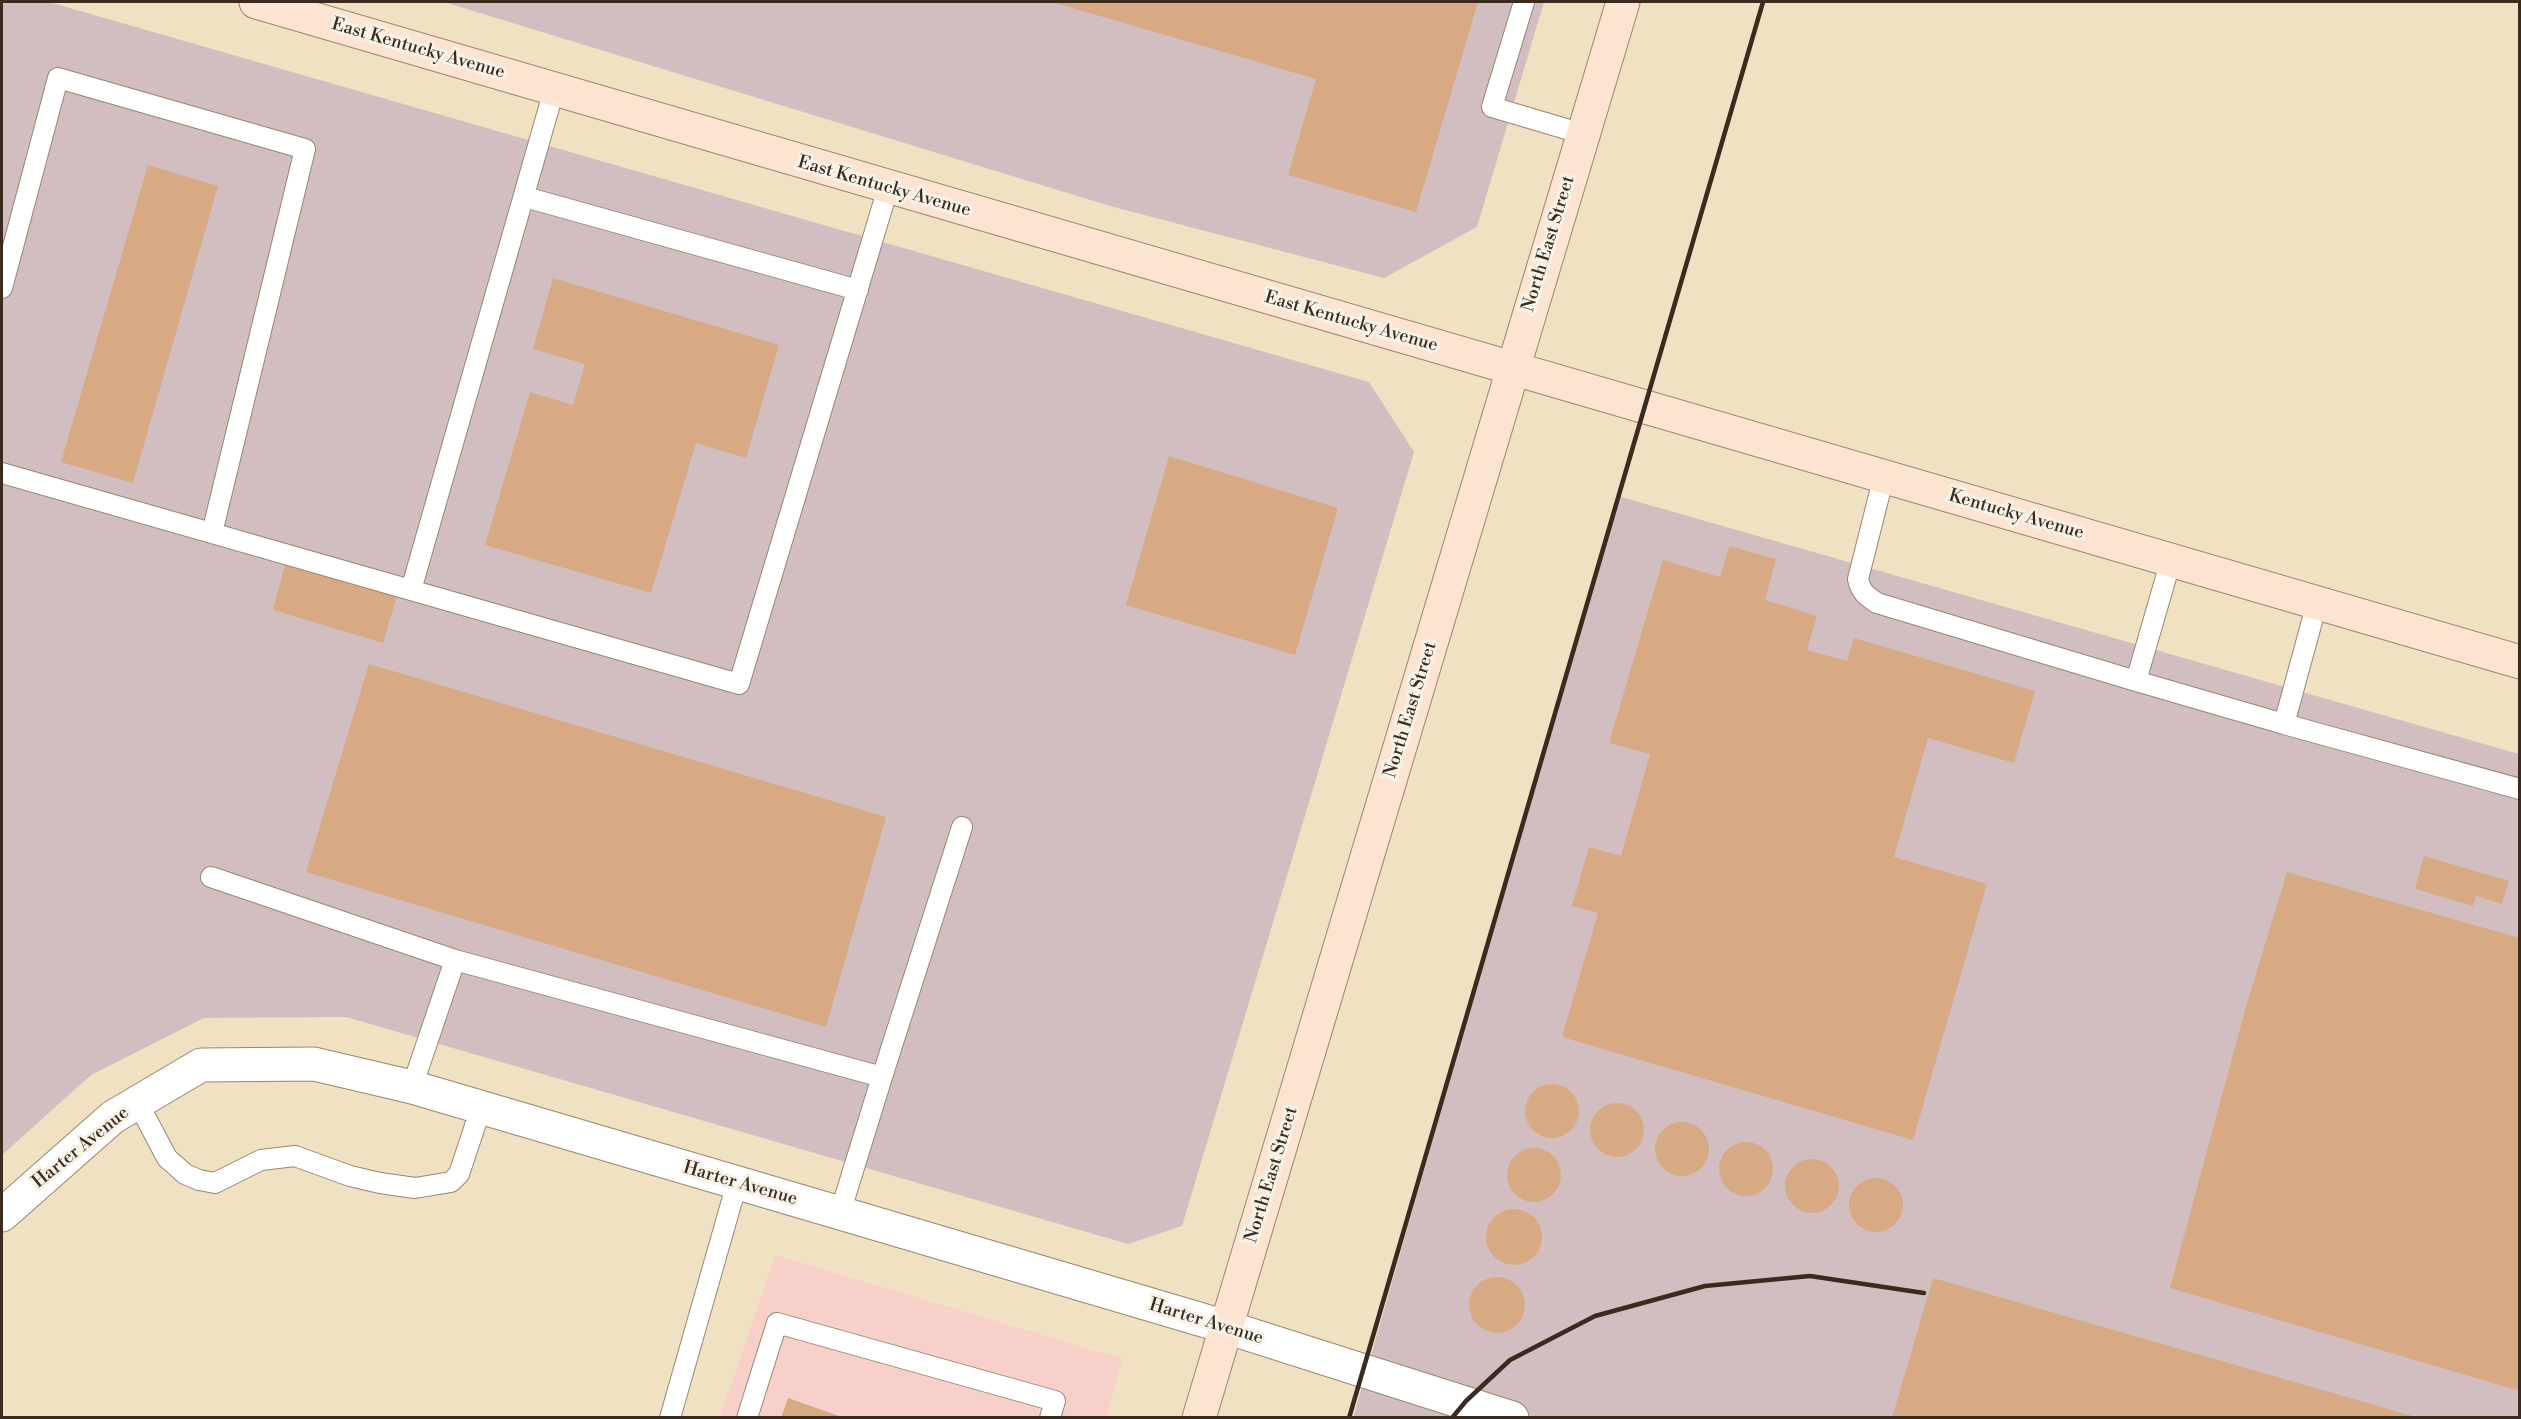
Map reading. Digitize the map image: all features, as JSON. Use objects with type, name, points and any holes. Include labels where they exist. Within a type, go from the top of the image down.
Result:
[{"type":"street","name":"East Kentucky Avenue","points":[[256,2],[326,12],[554,90],[1512,369]]},
{"type":"street","name":"North East Street","points":[[1199,1418],[1623,2]]},
{"type":"street","name":"Kentucky Avenue","points":[[1512,369],[2520,662]]},
{"type":"street","name":"Harter Avenue","points":[[2,1215],[113,1117],[201,1065],[314,1064],[412,1087],[840,1213],[1226,1328],[1512,1418]]},
{"type":"lane","points":[[1524,2],[1492,107],[1583,134]]},
{"type":"lane","points":[[2,288],[58,78],[305,149],[212,533]]},
{"type":"lane","points":[[411,590],[554,90]]},
{"type":"lane","points":[[2,472],[739,684],[888,188]]},
{"type":"lane","points":[[525,197],[858,290]]},
{"type":"lane","points":[[1884,476],[1858,579],[1865,595],[1877,603],[2284,724],[2520,789]]},
{"type":"lane","points":[[2136,681],[2170,560]]},
{"type":"lane","points":[[2284,724],[2317,603]]},
{"type":"lane","points":[[840,1213],[962,827]]},
{"type":"lane","points":[[211,877],[455,960],[882,1077]]},
{"type":"lane","points":[[412,1087],[455,960]]},
{"type":"lane","points":[[138,1103],[167,1158],[185,1174],[199,1180],[214,1183],[261,1160],[295,1156],[350,1176],[415,1188],[452,1182],[459,1174],[482,1108]]},
{"type":"lane","points":[[670,1418],[737,1183]]},
{"type":"lane","points":[[747,1418],[777,1323],[1055,1401],[1050,1418]]},
{"type":"shaded area","points":[[2,2],[49,2],[1369,382],[1414,452],[1182,1226],[1128,1244],[346,1017],[204,1018],[91,1075],[2,1155]]},
{"type":"shaded area","points":[[444,2],[1544,2],[1477,227],[1384,278],[1110,206]]},
{"type":"shaded area","points":[[1618,496],[2519,754],[2519,1417],[1353,1418]]},
{"type":"shaded area","points":[[775,1255],[1123,1359],[1106,1417],[720,1418]]},
{"type":"building","points":[[1052,2],[1478,2],[1416,212],[1288,175],[1316,79]]},
{"type":"building","points":[[148,165],[218,186],[133,483],[61,462]]},
{"type":"building","points":[[553,278],[779,345],[746,458],[696,443],[651,593],[485,545],[530,392],[573,405],[585,364],[533,349]]},
{"type":"building","points":[[1169,456],[1338,508],[1295,655],[1126,605]]},
{"type":"building","points":[[1729,546],[1776,559],[1765,600],[1817,616],[1807,650],[1847,661],[1854,638],[2035,691],[2014,763],[1928,738],[1894,857],[1987,884],[1913,1140],[1562,1037],[1598,913],[1572,906],[1589,847],[1621,856],[1650,754],[1609,743],[1663,560],[1720,577]]},
{"type":"building","points":[[287,557],[399,589],[383,643],[273,610]]},
{"type":"building","points":[[369,664],[886,817],[826,1027],[306,872]]},
{"type":"building","points":[[2424,856],[2509,881],[2502,904],[2476,896],[2473,906],[2415,889]]},
{"type":"building","points":[[2287,872],[2520,938],[2520,1391],[2170,1288],[2245,1010]]},
{"type":"building","points":[[1547,1084],[1557,1084],[1567,1088],[1575,1096],[1579,1111],[1575,1126],[1567,1134],[1557,1138],[1547,1138],[1537,1134],[1529,1126],[1525,1116],[1525,1106],[1529,1096],[1537,1088]]},
{"type":"building","points":[[1612,1103],[1622,1103],[1632,1107],[1640,1115],[1644,1130],[1640,1145],[1632,1153],[1622,1157],[1612,1157],[1602,1153],[1594,1145],[1590,1135],[1590,1125],[1594,1115],[1602,1107]]},
{"type":"building","points":[[1677,1122],[1687,1122],[1697,1126],[1705,1134],[1709,1149],[1705,1164],[1697,1172],[1687,1176],[1677,1176],[1667,1172],[1659,1164],[1655,1154],[1655,1144],[1659,1134],[1667,1126]]},
{"type":"building","points":[[1741,1142],[1751,1142],[1761,1146],[1769,1154],[1773,1169],[1769,1184],[1761,1192],[1751,1196],[1741,1196],[1731,1192],[1723,1184],[1719,1174],[1719,1164],[1723,1154],[1731,1146]]},
{"type":"building","points":[[1529,1148],[1539,1148],[1549,1152],[1557,1160],[1561,1175],[1557,1190],[1549,1198],[1539,1202],[1529,1202],[1519,1198],[1511,1190],[1507,1180],[1507,1170],[1511,1160],[1519,1152]]},
{"type":"building","points":[[1807,1159],[1817,1159],[1827,1163],[1835,1171],[1839,1186],[1835,1201],[1827,1209],[1817,1213],[1807,1213],[1797,1209],[1789,1201],[1785,1191],[1785,1181],[1789,1171],[1797,1163]]},
{"type":"building","points":[[1871,1178],[1881,1178],[1891,1182],[1899,1190],[1903,1205],[1899,1220],[1891,1228],[1881,1232],[1871,1232],[1861,1228],[1853,1220],[1849,1210],[1849,1200],[1853,1190],[1861,1182]]},
{"type":"building","points":[[1509,1209],[1519,1209],[1534,1217],[1540,1226],[1542,1237],[1540,1248],[1534,1257],[1519,1265],[1509,1265],[1498,1260],[1491,1253],[1486,1242],[1486,1232],[1491,1221],[1498,1214]]},
{"type":"building","points":[[1492,1277],[1502,1277],[1517,1285],[1523,1294],[1525,1305],[1523,1316],[1517,1325],[1502,1333],[1492,1333],[1481,1328],[1474,1321],[1469,1310],[1469,1300],[1474,1289],[1481,1282]]},
{"type":"building","points":[[1933,1278],[2416,1417],[1892,1418]]},
{"type":"building","points":[[788,1398],[842,1417],[842,1418],[781,1418]]},
{"type":"railway","points":[[1349,1418],[1763,2]]},
{"type":"railway","points":[[1452,1418],[1466,1401],[1510,1360],[1595,1316],[1705,1286],[1810,1276],[1924,1293]]}]
